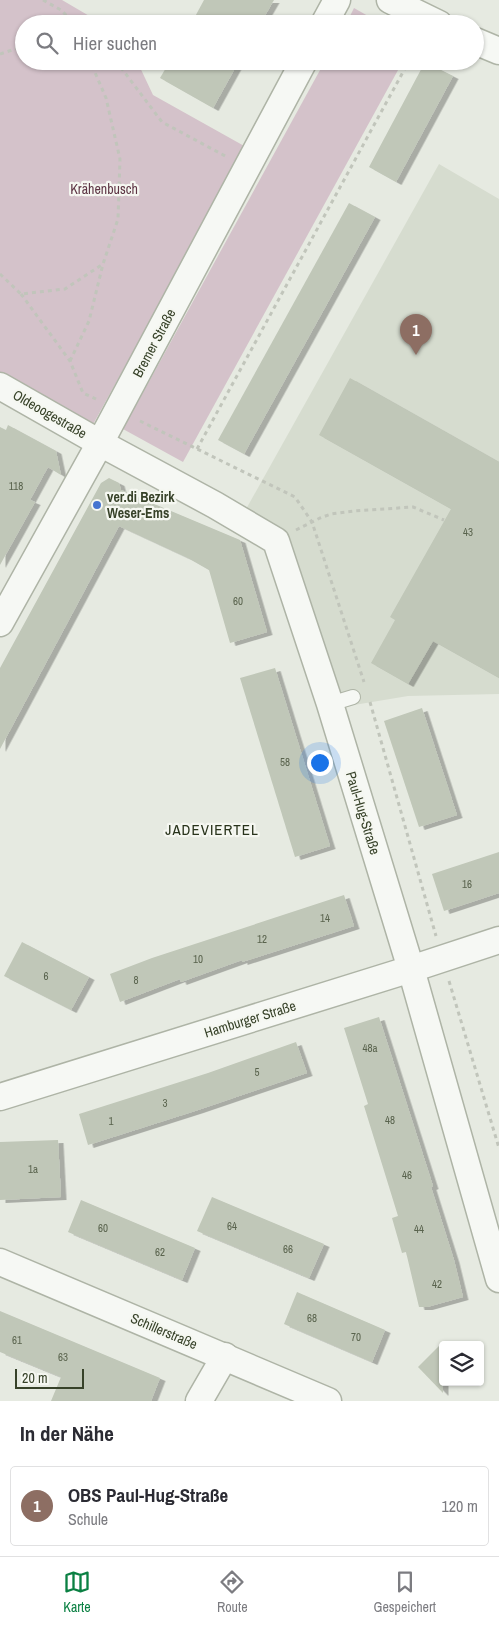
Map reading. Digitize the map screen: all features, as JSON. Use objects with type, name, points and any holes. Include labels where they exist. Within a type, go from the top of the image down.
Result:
[{"type":"street","points":[[329,15],[337,0]]},
{"type":"street","points":[[390,0],[421,15]]},
{"type":"street","points":[[484,45],[499,51]]},
{"type":"street","name":"Bremer Straße","points":[[0,623],[118,410],[299,70]]},
{"type":"street","name":"Oldeoogestraße","points":[[0,386],[100,443]]},
{"type":"street","name":"Paul-Hug-Straße","points":[[100,443],[215,505],[276,541],[342,701],[411,969],[499,1279]]},
{"type":"street","name":"Hamburger Straße","points":[[0,1097],[499,940]]},
{"type":"street","name":"Schillerstraße","points":[[0,1262],[328,1401]]},
{"type":"street","points":[[199,1401],[224,1356]]},
{"type":"path","points":[[43,0],[66,15]]},
{"type":"path","points":[[0,54],[15,49]]},
{"type":"path","points":[[70,361],[89,321],[103,264],[118,219],[120,159],[106,98],[94,70]]},
{"type":"path","points":[[123,70],[162,122],[248,167]]},
{"type":"path","points":[[197,449],[404,70]]},
{"type":"path","points":[[21,294],[65,290],[103,264]]},
{"type":"path","points":[[0,274],[21,294],[70,361],[83,393],[118,410]]},
{"type":"path","points":[[320,518],[338,513],[413,507],[444,520]]},
{"type":"shaded area","points":[[439,164],[499,199],[499,694],[408,696],[342,707],[283,534],[245,511]]},
{"type":"green space","name":"Krähenbusch","points":[[0,0],[62,0],[88,15],[15,15],[15,70],[141,70],[153,95],[246,147],[86,437],[0,387]]},
{"type":"green space","points":[[354,8],[366,15],[350,15]]},
{"type":"green space","points":[[320,70],[398,70],[183,462],[123,429]]},
{"type":"building","points":[[204,0],[274,0],[265,15],[196,15]]},
{"type":"building","points":[[165,70],[234,70],[213,108],[160,78]]},
{"type":"building","points":[[421,70],[441,70],[453,76],[396,182],[369,167]]},
{"type":"building","points":[[349,203],[375,217],[244,454],[218,440]]},
{"type":"building","points":[[350,378],[499,462],[499,678],[433,641],[408,684],[371,663],[395,620],[390,617],[451,509],[319,435]]},
{"type":"building","points":[[8,425],[56,451],[61,475],[48,467],[30,500],[35,502],[0,565],[0,427],[6,430]]},
{"type":"building","points":[[109,478],[119,483],[121,490],[240,540],[267,632],[230,643],[209,570],[188,558],[119,526],[0,749],[0,668],[101,483]]},
{"type":"building","points":[[275,668],[330,846],[295,857],[240,678]]},
{"type":"building","points":[[422,708],[457,815],[419,827],[384,721]]},
{"type":"building","points":[[499,852],[499,893],[444,911],[432,874]]},
{"type":"building","points":[[344,895],[354,926],[242,962],[242,960],[181,982],[180,979],[120,1002],[110,974],[152,958]]},
{"type":"building","points":[[22,942],[89,977],[71,1010],[4,976]]},
{"type":"building","points":[[379,1017],[433,1186],[431,1187],[454,1260],[463,1297],[427,1307],[419,1307],[406,1252],[402,1253],[392,1218],[398,1216],[364,1106],[368,1104],[344,1028]]},
{"type":"building","points":[[296,1042],[307,1073],[88,1145],[79,1114],[208,1073]]},
{"type":"building","points":[[58,1140],[61,1197],[0,1200],[0,1142]]},
{"type":"building","points":[[212,1197],[324,1244],[309,1278],[197,1231]]},
{"type":"building","points":[[81,1200],[195,1248],[182,1280],[68,1232]]},
{"type":"building","points":[[297,1292],[385,1330],[372,1362],[284,1324]]},
{"type":"building","points":[[0,1311],[160,1378],[151,1401],[51,1401],[61,1377],[0,1352]]},
{"type":"building","points":[[439,1346],[439,1386],[443,1386],[443,1393],[418,1367]]},
{"type":"place","name":"OBS Paul-Hug-Straße","points":[[416,355]]},
{"type":"place","name":"ver.di Bezirk Weser-Ems","points":[[97,505]]},
{"type":"district","name":"JADEVIERTEL","points":[[212,830]]}]
